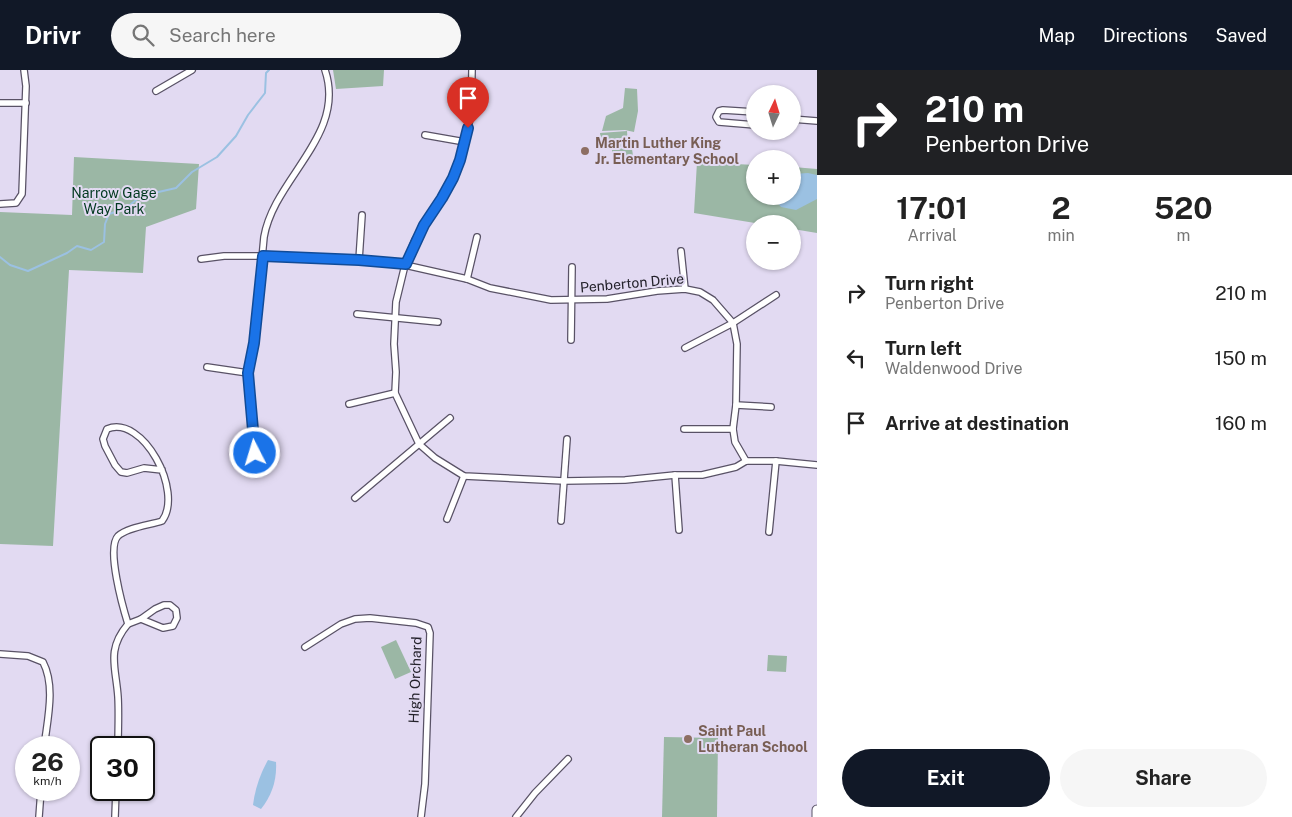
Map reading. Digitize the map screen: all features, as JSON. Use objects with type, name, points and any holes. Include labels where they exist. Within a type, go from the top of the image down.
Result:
[{"type":"street","points":[[0,204],[9,205],[16,203],[22,194],[26,104],[24,70]]},
{"type":"street","points":[[156,91],[192,70]]},
{"type":"street","points":[[260,467],[255,453],[248,373],[254,343],[266,224],[280,195],[319,136],[324,122],[329,92],[325,70]]},
{"type":"street","points":[[472,70],[471,115],[460,160],[442,198],[420,232],[406,264],[396,302],[394,318],[395,393],[420,444],[435,458],[464,476],[564,481],[625,480],[675,475],[702,475],[736,468],[746,461],[776,461],[817,465]]},
{"type":"street","points":[[0,103],[26,104]]},
{"type":"street","points":[[746,111],[723,110],[719,111],[716,117],[719,122],[746,124]]},
{"type":"street","points":[[801,120],[817,121]]},
{"type":"street","points":[[425,135],[465,142]]},
{"type":"street","points":[[359,260],[362,215]]},
{"type":"street","points":[[467,279],[477,237]]},
{"type":"street","points":[[681,251],[685,289]]},
{"type":"street","name":"Penberton Drive","points":[[201,259],[224,256],[263,256],[406,264],[467,279],[490,288],[550,300],[607,299],[657,291],[685,289],[700,292],[713,300],[733,323]]},
{"type":"street","points":[[571,340],[572,266]]},
{"type":"street","points":[[685,348],[733,323],[776,295]]},
{"type":"street","points":[[357,314],[438,322]]},
{"type":"street","points":[[733,323],[737,344],[736,405],[733,429],[736,442],[746,461]]},
{"type":"street","points":[[207,367],[248,373]]},
{"type":"street","points":[[349,404],[395,393]]},
{"type":"street","points":[[736,405],[771,407]]},
{"type":"street","points":[[355,498],[450,418]]},
{"type":"street","points":[[128,624],[117,585],[115,542],[118,536],[162,521],[166,516],[170,501],[162,470],[140,436],[122,428],[112,427],[107,429],[103,439],[105,446],[115,465],[122,472],[127,473],[144,468],[162,470]]},
{"type":"street","points":[[684,430],[733,429]]},
{"type":"street","points":[[561,521],[566,439]]},
{"type":"street","points":[[769,532],[776,461]]},
{"type":"street","points":[[675,475],[679,530]]},
{"type":"street","points":[[447,519],[464,476]]},
{"type":"street","points":[[118,736],[118,699],[113,654],[117,639],[128,624],[141,619],[154,609],[164,605],[174,607],[177,613],[176,622],[173,626],[168,627],[158,626],[141,619]]},
{"type":"street","name":"High Orchard","points":[[305,647],[341,624],[355,619],[370,618],[428,626],[430,633],[425,784],[421,817]]},
{"type":"street","points":[[0,654],[28,656],[43,662],[47,668],[50,694],[45,736]]},
{"type":"street","points":[[516,817],[535,793],[568,759]]},
{"type":"street","points":[[39,817],[40,801]]},
{"type":"street","points":[[115,817],[116,801]]},
{"type":"street","points":[[817,810],[817,817]]},
{"type":"green space","points":[[333,70],[384,70],[383,86],[336,89]]},
{"type":"green space","points":[[625,88],[637,89],[638,111],[634,132],[625,130],[602,131],[606,116],[623,108]]},
{"type":"green space","points":[[627,131],[628,146],[602,148],[600,133]]},
{"type":"green space","points":[[612,149],[632,149],[633,164],[614,164]]},
{"type":"green space","name":"Narrow Gage Way Park","points":[[74,157],[199,164],[196,209],[146,227],[143,273],[69,270],[53,546],[0,544],[0,212],[72,215]]},
{"type":"green space","points":[[697,162],[746,165],[746,205],[801,205],[801,168],[817,169],[817,233],[801,230],[801,215],[746,215],[746,222],[694,213]]},
{"type":"green space","points":[[396,640],[411,672],[395,679],[381,647]]},
{"type":"green space","points":[[768,655],[787,656],[786,672],[767,671]]},
{"type":"green space","points":[[664,737],[718,738],[717,817],[662,817]]},
{"type":"water","points":[[801,173],[817,175],[817,199],[796,210],[781,207],[779,205],[801,205]]},
{"type":"water","points":[[268,760],[276,762],[276,775],[271,793],[261,809],[253,805],[258,782]]},
{"type":"waterway","points":[[0,257],[10,265],[28,271],[67,253],[77,246],[91,250],[104,242],[105,224],[109,214],[125,209],[141,196],[176,188],[192,172],[217,157],[236,136],[248,115],[265,93],[266,73],[269,70]]},
{"type":"place","name":"Martin Luther King Jr. Elementary School","points":[[585,151]]},
{"type":"place","name":"Saint Paul Lutheran School","points":[[688,739]]},
{"type":"route","points":[[255,453],[248,373],[254,343],[263,256],[406,264],[424,225],[453,178],[460,160],[468,128]]}]
